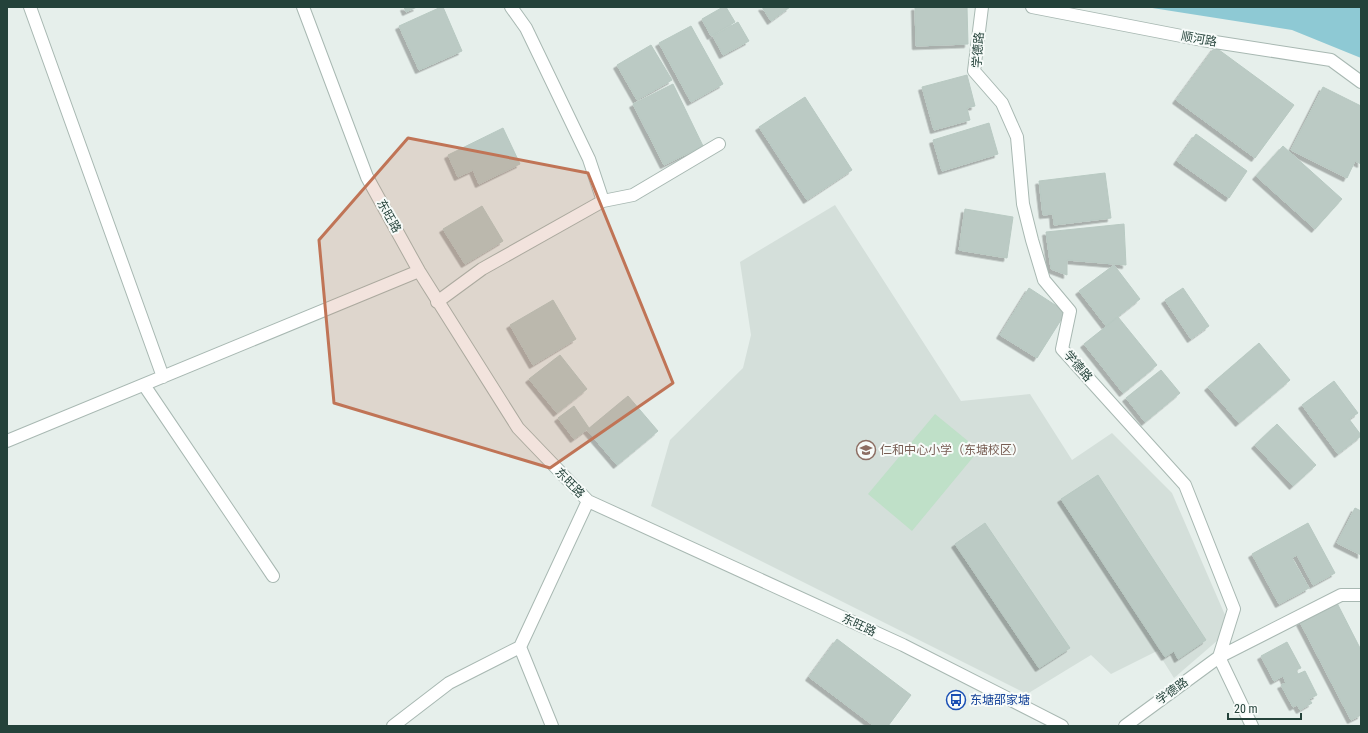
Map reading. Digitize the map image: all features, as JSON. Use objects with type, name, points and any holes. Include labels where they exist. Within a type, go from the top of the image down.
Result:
[{"type":"street","points":[[30,7],[163,377]]},
{"type":"street","name":"东旺路","points":[[303,7],[367,177],[419,271],[437,302],[518,428],[588,501],[903,646],[1062,726]]},
{"type":"street","points":[[511,7],[526,28],[589,159],[603,201]]},
{"type":"street","name":"学德路","points":[[982,7],[974,71],[1002,103],[1017,137],[1023,204],[1042,274],[1044,280],[1070,311],[1062,349],[1185,485],[1234,609],[1219,657],[1125,726]]},
{"type":"street","name":"顺河路","points":[[1032,7],[1202,40],[1331,60],[1361,82]]},
{"type":"street","points":[[437,302],[482,269],[603,201],[633,195],[719,144]]},
{"type":"street","points":[[7,441],[419,271]]},
{"type":"street","points":[[144,385],[273,576]]},
{"type":"street","points":[[394,726],[448,683],[520,647],[588,501]]},
{"type":"street","points":[[1252,726],[1219,657],[1341,595],[1361,596]]},
{"type":"street","points":[[520,647],[552,726]]},
{"type":"highlighted area","points":[[408,138],[588,173],[673,383],[550,468],[334,403],[319,240]]},
{"type":"shaded area","name":"仁和中心小学（东塘校区）","points":[[835,205],[961,401],[1030,394],[1072,460],[1112,433],[1172,493],[1225,615],[1218,640],[1174,678],[1157,651],[1111,674],[1091,655],[1027,694],[651,506],[670,440],[743,368],[751,335],[740,262]]},
{"type":"green space","points":[[935,414],[979,450],[912,531],[868,494]]},
{"type":"water","points":[[1146,7],[1361,7],[1361,58],[1292,30]]},
{"type":"building","points":[[404,7],[417,7],[406,12]]},
{"type":"building","points":[[443,7],[462,51],[419,70],[399,26]]},
{"type":"building","points":[[723,7],[726,7],[735,22],[711,36],[702,19]]},
{"type":"building","points":[[762,7],[790,7],[771,21]]},
{"type":"building","points":[[915,7],[967,7],[968,44],[916,46]]},
{"type":"building","points":[[738,22],[749,41],[723,55],[713,36]]},
{"type":"building","points":[[691,26],[723,84],[691,102],[659,43]]},
{"type":"building","points":[[651,45],[672,80],[637,100],[617,65]]},
{"type":"building","points":[[1215,47],[1294,105],[1255,158],[1176,100]]},
{"type":"building","points":[[967,75],[975,106],[967,108],[970,120],[934,130],[922,87]]},
{"type":"building","points":[[673,84],[703,146],[664,165],[633,104]]},
{"type":"building","points":[[1323,87],[1361,106],[1361,164],[1355,161],[1347,178],[1291,150]]},
{"type":"building","points":[[805,97],[852,170],[807,200],[759,127]]},
{"type":"building","points":[[989,123],[998,154],[942,171],[933,140]]},
{"type":"building","points":[[503,128],[520,164],[479,184],[473,170],[458,177],[448,155]]},
{"type":"building","points":[[1196,134],[1247,171],[1229,198],[1177,161]]},
{"type":"building","points":[[1283,146],[1342,199],[1315,229],[1256,176]]},
{"type":"building","points":[[1105,173],[1111,218],[1054,225],[1053,214],[1043,215],[1039,181]]},
{"type":"building","points":[[482,206],[503,241],[465,264],[443,229]]},
{"type":"building","points":[[965,209],[1013,217],[1007,258],[959,250]]},
{"type":"building","points":[[1124,224],[1126,265],[1067,260],[1067,275],[1051,269],[1046,232]]},
{"type":"building","points":[[1114,265],[1140,299],[1106,326],[1079,291]]},
{"type":"building","points":[[1029,288],[1066,312],[1037,358],[1000,335]]},
{"type":"building","points":[[1183,288],[1209,326],[1191,339],[1165,300]]},
{"type":"building","points":[[553,300],[576,339],[533,365],[510,325]]},
{"type":"building","points":[[1118,317],[1157,365],[1123,393],[1084,344]]},
{"type":"building","points":[[1259,343],[1290,380],[1239,423],[1208,387]]},
{"type":"building","points":[[560,355],[587,389],[557,413],[529,379]]},
{"type":"building","points":[[1161,370],[1180,393],[1145,422],[1126,398]]},
{"type":"building","points":[[1334,381],[1358,413],[1349,419],[1361,435],[1338,454],[1302,405]]},
{"type":"building","points":[[628,396],[658,431],[617,465],[587,430]]},
{"type":"building","points":[[574,406],[589,428],[574,439],[558,418]]},
{"type":"building","points":[[1277,424],[1316,465],[1293,486],[1255,445]]},
{"type":"building","points":[[1098,475],[1206,640],[1178,659],[1174,651],[1165,657],[1061,499]]},
{"type":"building","points":[[1355,508],[1361,511],[1361,555],[1337,543]]},
{"type":"building","points":[[985,523],[1070,648],[1039,668],[955,544]]},
{"type":"building","points":[[1308,523],[1335,573],[1313,585],[1297,555],[1292,558],[1309,588],[1279,604],[1252,554]]},
{"type":"building","points":[[1337,603],[1361,650],[1361,715],[1351,720],[1300,622]]},
{"type":"building","points":[[837,639],[911,695],[888,726],[874,726],[809,677]]},
{"type":"building","points":[[1287,642],[1301,668],[1296,670],[1298,674],[1305,671],[1317,695],[1309,699],[1312,703],[1300,710],[1297,705],[1293,707],[1281,685],[1286,683],[1283,676],[1274,681],[1261,656]]},
{"type":"place","name":"仁和中心小学（东塘校区）","points":[[866,450]]},
{"type":"place","name":"东塘邵家塘","points":[[956,700]]}]
